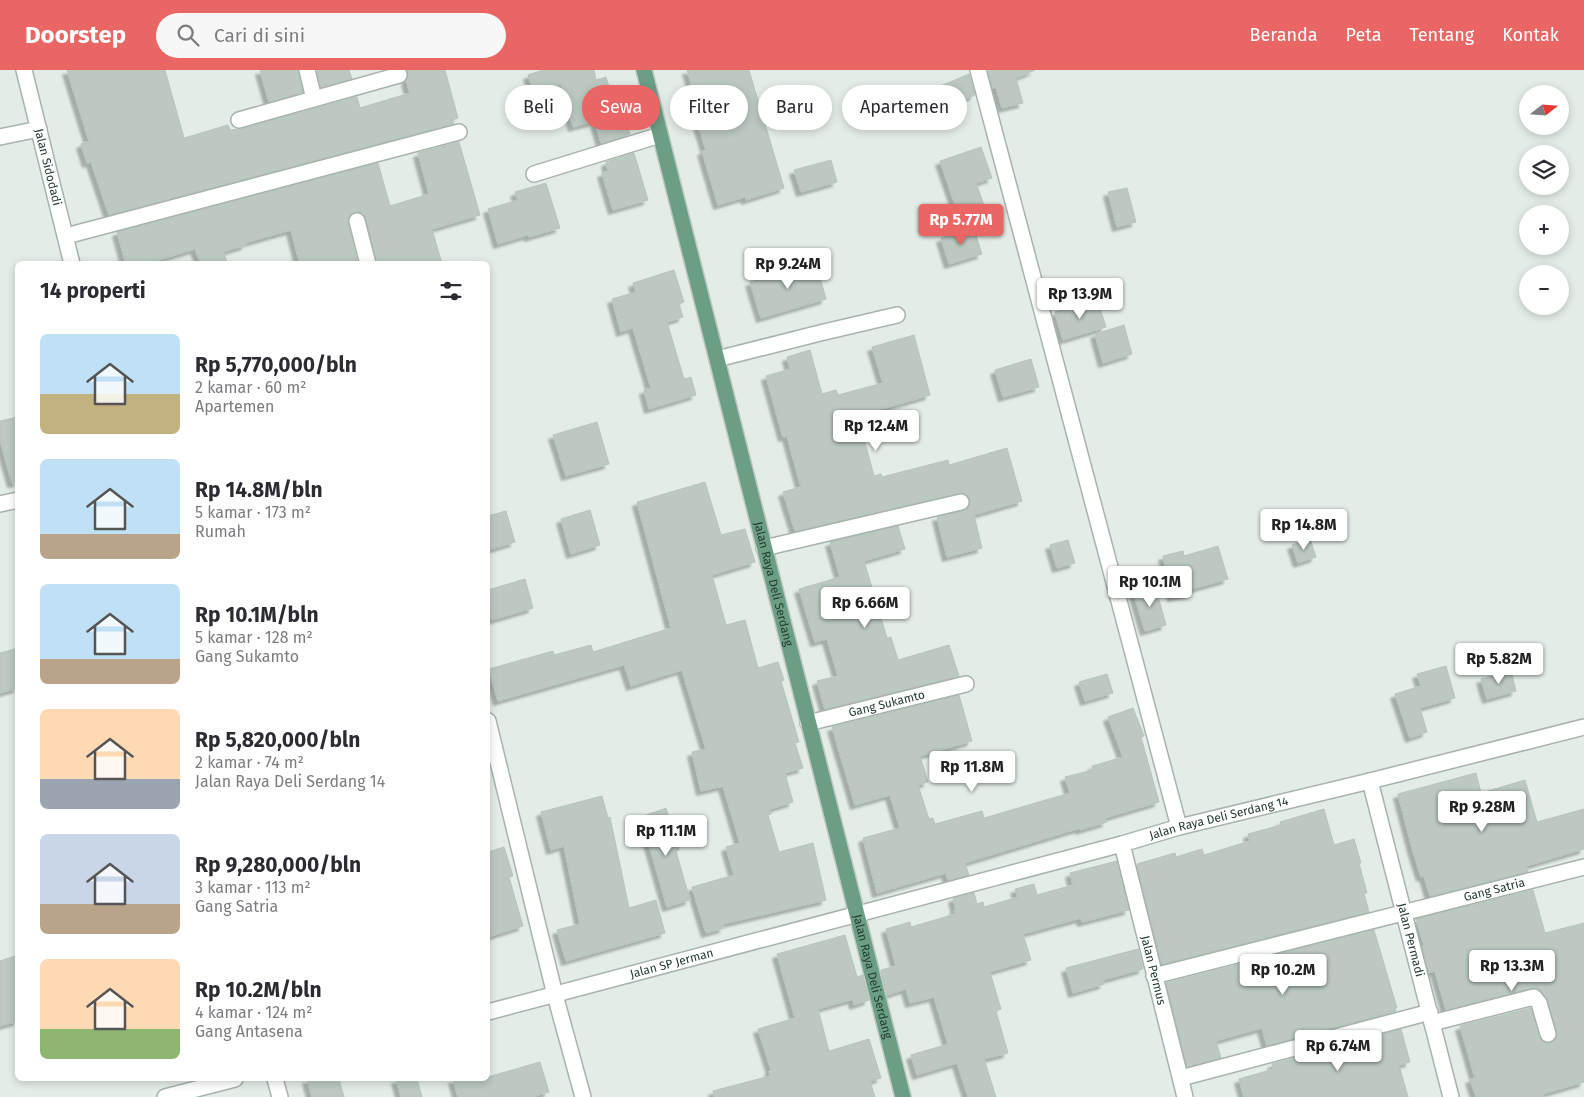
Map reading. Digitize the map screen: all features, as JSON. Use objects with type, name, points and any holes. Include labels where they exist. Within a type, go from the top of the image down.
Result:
[{"type":"main road","name":"Jalan Raya Deli Serdang","points":[[644,70],[903,1097]]},
{"type":"street","name":"Jalan Sidodadi","points":[[24,70],[71,261]]},
{"type":"street","points":[[307,70],[314,100]]},
{"type":"street","points":[[978,70],[1179,827]]},
{"type":"street","points":[[239,120],[399,75]]},
{"type":"street","points":[[0,137],[39,129]]},
{"type":"street","points":[[66,236],[460,132]]},
{"type":"street","points":[[534,174],[660,134]]},
{"type":"street","points":[[357,221],[367,261]]},
{"type":"street","points":[[717,359],[820,332],[898,315]]},
{"type":"street","points":[[0,504],[15,501]]},
{"type":"street","points":[[764,548],[961,502]]},
{"type":"street","name":"Gang Sukamto","points":[[808,723],[966,684]]},
{"type":"street","name":"Jalan Raya Deli Serdang 14","points":[[856,914],[1122,844],[1179,827],[1584,727]]},
{"type":"street","points":[[490,729],[555,995],[583,1097]]},
{"type":"street","name":"Jalan Permadi","points":[[1370,781],[1451,1097]]},
{"type":"street","name":"Jalan Permus","points":[[1122,844],[1185,1097]]},
{"type":"street","name":"Gang Satria","points":[[1154,976],[1584,867]]},
{"type":"street","name":"Jalan SP Jerman","points":[[490,1011],[856,914]]},
{"type":"street","points":[[1181,1078],[1431,1018],[1534,997],[1539,1003],[1548,1034]]},
{"type":"street","points":[[165,1097],[227,1081]]},
{"type":"street","points":[[276,1081],[280,1097]]},
{"type":"building","points":[[67,70],[165,70],[184,138],[228,125],[230,130],[242,129],[357,97],[360,108],[410,93],[406,81],[408,77],[407,70],[445,70],[458,118],[452,120],[453,124],[109,215],[91,162],[87,163],[81,144],[89,141]]},
{"type":"building","points":[[260,70],[298,70],[303,92],[269,102]]},
{"type":"building","points":[[317,70],[349,70],[352,79],[321,87]]},
{"type":"building","points":[[543,70],[594,70],[596,80],[606,77],[608,85],[582,85],[582,125],[573,127],[572,85],[531,85],[528,75]]},
{"type":"building","points":[[687,70],[749,70],[758,100],[758,130],[767,130],[784,188],[746,200],[745,197],[718,205],[702,151],[706,150],[700,130],[748,130],[748,85],[692,85]]},
{"type":"building","points":[[988,70],[1035,70],[1016,78],[1023,103],[1002,108],[996,87],[992,88]]},
{"type":"building","points":[[969,74],[975,95],[967,98],[967,85],[943,85]]},
{"type":"building","points":[[597,130],[629,130],[630,134],[601,143]]},
{"type":"building","points":[[459,142],[480,215],[432,229],[441,261],[376,261],[366,218],[360,212],[355,212],[350,215],[348,223],[357,261],[299,261],[291,230],[245,243],[246,245],[223,252],[227,261],[200,261],[195,249],[155,261],[125,261],[117,232],[378,163],[390,206],[429,194],[418,153]]},
{"type":"building","points":[[981,147],[992,178],[976,183],[988,216],[959,227],[953,209],[956,207],[940,161]]},
{"type":"building","points":[[634,153],[648,200],[613,210],[602,173],[608,171],[606,162]]},
{"type":"building","points":[[831,160],[837,182],[801,192],[794,170]]},
{"type":"building","points":[[546,183],[560,228],[498,244],[488,209],[518,200],[515,192]]},
{"type":"building","points":[[1127,188],[1136,222],[1117,227],[1108,192]]},
{"type":"building","points":[[974,229],[982,254],[949,264],[941,238]]},
{"type":"building","points":[[816,263],[826,299],[761,318],[750,282]]},
{"type":"building","points":[[674,270],[684,302],[679,304],[683,317],[667,322],[684,379],[691,377],[696,395],[649,409],[644,390],[651,388],[633,328],[621,332],[612,299],[636,292],[633,283]]},
{"type":"building","points":[[1097,299],[1106,327],[1063,340],[1055,312]]},
{"type":"building","points":[[1124,325],[1132,354],[1103,363],[1095,334]]},
{"type":"building","points":[[914,335],[930,395],[858,416],[874,476],[881,474],[882,477],[948,460],[949,465],[1007,448],[1022,501],[974,515],[982,548],[947,557],[937,517],[967,509],[970,505],[970,499],[963,493],[795,531],[783,492],[801,487],[787,436],[783,437],[766,376],[790,369],[787,357],[810,350],[822,394],[836,390],[838,395],[883,383],[872,347]]},
{"type":"building","points":[[1031,359],[1039,387],[1003,397],[995,370]]},
{"type":"building","points":[[15,418],[15,482],[12,483],[0,440],[0,421]]},
{"type":"building","points":[[597,422],[609,464],[566,476],[553,435]]},
{"type":"building","points":[[705,482],[721,535],[745,529],[755,562],[712,575],[726,625],[745,620],[758,668],[778,662],[784,680],[781,681],[799,742],[795,743],[803,768],[785,773],[793,802],[770,809],[771,814],[768,815],[779,852],[813,843],[826,900],[723,924],[724,928],[706,933],[692,887],[734,875],[726,847],[740,843],[723,786],[701,791],[692,752],[706,749],[682,670],[631,686],[624,665],[498,701],[490,669],[553,651],[554,655],[591,645],[593,652],[671,628],[637,502]]},
{"type":"building","points":[[590,510],[600,545],[571,554],[561,519]]},
{"type":"building","points":[[506,511],[515,542],[490,549],[490,515]]},
{"type":"building","points":[[898,526],[905,549],[864,561],[887,638],[891,637],[898,660],[949,645],[959,676],[825,709],[817,681],[838,676],[827,639],[815,642],[799,589],[840,577],[830,542]]},
{"type":"building","points":[[1310,539],[1316,557],[1298,563],[1292,545]]},
{"type":"building","points":[[1068,540],[1075,563],[1057,568],[1050,545]]},
{"type":"building","points":[[1218,546],[1228,579],[1192,589],[1192,593],[1172,597],[1163,556],[1183,551],[1184,556]]},
{"type":"building","points":[[525,579],[533,608],[492,620],[490,614],[490,589]]},
{"type":"building","points":[[1155,585],[1166,625],[1145,631],[1133,591]]},
{"type":"building","points":[[15,649],[15,689],[0,693],[0,653]]},
{"type":"building","points":[[1446,666],[1455,698],[1420,708],[1427,732],[1410,738],[1395,694],[1421,686],[1417,674]]},
{"type":"building","points":[[1511,671],[1516,691],[1487,699],[1481,679]]},
{"type":"building","points":[[1107,674],[1113,693],[1085,701],[1079,682]]},
{"type":"building","points":[[959,695],[972,741],[920,756],[928,782],[918,785],[929,819],[933,818],[935,824],[982,811],[984,818],[1070,793],[1065,777],[1093,770],[1092,766],[1123,757],[1108,717],[1133,708],[1144,736],[1141,737],[1159,802],[1105,818],[1107,822],[1080,830],[1080,828],[965,863],[969,875],[948,880],[946,873],[877,893],[863,838],[900,828],[890,795],[855,805],[832,727]]},
{"type":"building","points":[[1476,773],[1481,793],[1525,780],[1537,822],[1584,809],[1584,849],[1526,866],[1528,872],[1430,896],[1424,876],[1421,877],[1398,794]]},
{"type":"building","points":[[602,796],[608,818],[610,817],[629,908],[656,900],[665,933],[566,961],[557,930],[580,924],[564,846],[551,850],[541,812]]},
{"type":"building","points":[[666,808],[679,850],[676,851],[690,900],[667,907],[641,817]]},
{"type":"building","points":[[1324,809],[1334,845],[1354,839],[1361,863],[1359,863],[1367,893],[1364,893],[1369,912],[1162,964],[1137,864],[1175,853],[1176,857],[1202,849],[1204,855],[1250,841],[1248,834],[1281,825],[1280,822]]},
{"type":"building","points":[[504,847],[513,876],[509,877],[523,926],[490,936],[490,851]]},
{"type":"building","points":[[1117,861],[1129,910],[1082,922],[1081,918],[1023,934],[1031,960],[990,972],[1001,1009],[996,1011],[1008,1053],[984,1059],[996,1097],[968,1097],[957,1063],[917,1075],[911,1055],[948,1044],[934,997],[910,1003],[906,989],[887,995],[881,970],[896,966],[886,929],[910,922],[911,927],[955,914],[953,898],[974,893],[977,904],[983,902],[984,907],[1018,897],[1015,889],[1034,884],[1037,895],[1073,885],[1070,873]]},
{"type":"building","points":[[1533,890],[1545,933],[1584,923],[1584,1082],[1543,1094],[1544,1097],[1476,1097],[1470,1079],[1475,1078],[1460,1026],[1531,1008],[1539,1037],[1545,1043],[1551,1043],[1557,1037],[1557,1032],[1548,1000],[1541,991],[1532,988],[1446,1010],[1435,971],[1429,973],[1422,946],[1424,945],[1416,919]]},
{"type":"building","points":[[1374,930],[1397,1008],[1395,1008],[1396,1011],[1267,1046],[1262,1028],[1216,1041],[1221,1058],[1187,1067],[1166,983]]},
{"type":"building","points":[[845,935],[857,977],[863,975],[869,1000],[854,1005],[853,999],[818,1009],[829,1051],[869,1039],[881,1078],[870,1081],[875,1097],[714,1097],[713,1091],[770,1076],[769,1071],[771,1070],[758,1029],[795,1018],[777,954]]},
{"type":"building","points":[[1138,949],[1143,969],[1103,980],[1104,984],[1073,993],[1066,968]]},
{"type":"building","points":[[15,956],[15,1022],[0,1026],[0,961]]},
{"type":"building","points":[[1401,1029],[1410,1062],[1399,1065],[1408,1097],[1244,1097],[1239,1079],[1274,1069],[1272,1064]]},
{"type":"building","points":[[540,1062],[549,1092],[532,1097],[458,1097],[454,1081],[490,1081],[490,1076]]},
{"type":"building","points":[[308,1081],[340,1081],[344,1097],[312,1097]]},
{"type":"building","points":[[397,1081],[418,1081],[422,1097],[401,1097]]}]
